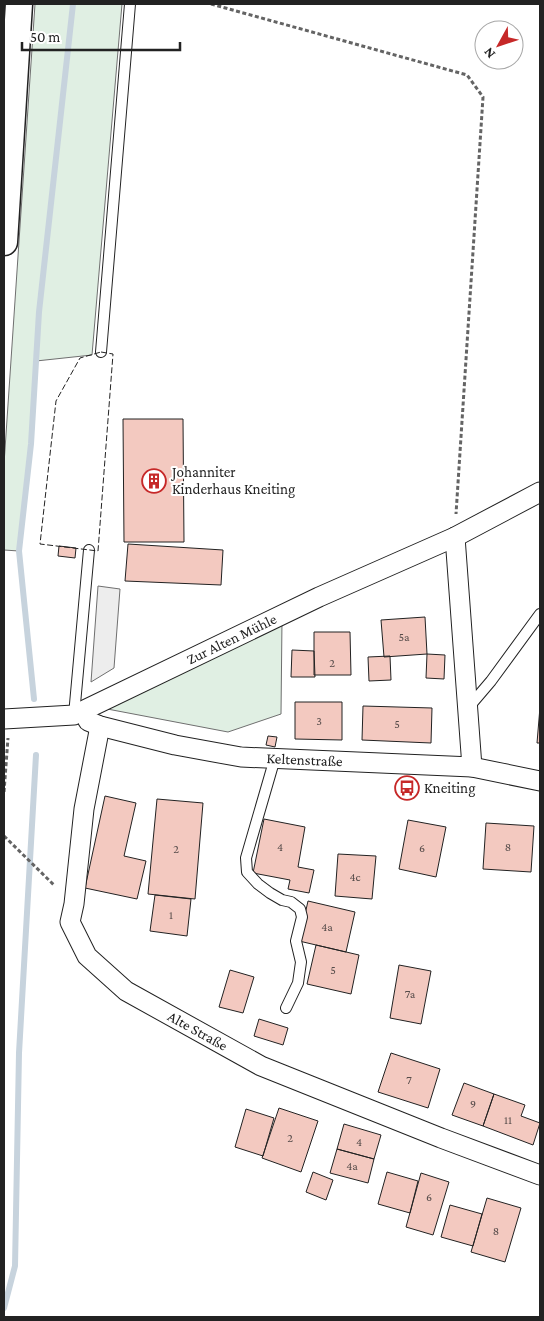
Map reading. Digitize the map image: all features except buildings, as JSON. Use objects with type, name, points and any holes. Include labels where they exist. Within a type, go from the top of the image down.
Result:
[{"type":"street","points":[[4,242],[19,4]]},
{"type":"street","name":"Zur Alten Mühle","points":[[7,719],[74,716],[319,596],[455,537],[540,492]]},
{"type":"street","points":[[455,537],[472,767]]},
{"type":"street","name":"Keltenstraße","points":[[74,716],[100,726],[175,745],[241,757],[472,767],[540,782]]},
{"type":"street","name":"Alte Straße","points":[[100,726],[84,809],[74,904],[70,922],[87,956],[126,991],[261,1066],[441,1138],[540,1174]]},
{"type":"lane","points":[[101,352],[130,4]]},
{"type":"lane","points":[[74,716],[89,550]]},
{"type":"lane","points":[[468,708],[491,681],[540,614]]},
{"type":"lane","points":[[275,758],[246,858],[247,872],[258,884],[270,893],[291,902],[300,909],[302,917],[296,941],[301,962],[298,983],[286,1008]]},
{"type":"path","points":[[211,4],[467,75],[483,97],[455,537]]},
{"type":"path","points":[[4,792],[7,719]]},
{"type":"path","points":[[4,836],[74,904]]},
{"type":"green space","points":[[35,4],[122,4],[92,355],[36,361],[31,444],[19,551],[4,550],[4,464]]},
{"type":"green space","points":[[282,620],[281,714],[228,732],[102,708]]},
{"type":"shaded area","points":[[98,586],[120,589],[114,668],[91,682]]},
{"type":"waterway","points":[[34,699],[19,551],[31,444],[39,312],[73,4]]},
{"type":"waterway","points":[[4,1308],[15,1266],[19,1053],[36,755]]},
{"type":"fence","points":[[101,352],[113,354],[98,551],[40,544],[56,401],[80,358],[101,352]]},
{"type":"place","name":"Johanniter Kinderhaus Kneiting","points":[[154,481]]},
{"type":"place","name":"Kneiting","points":[[407,788]]}]
